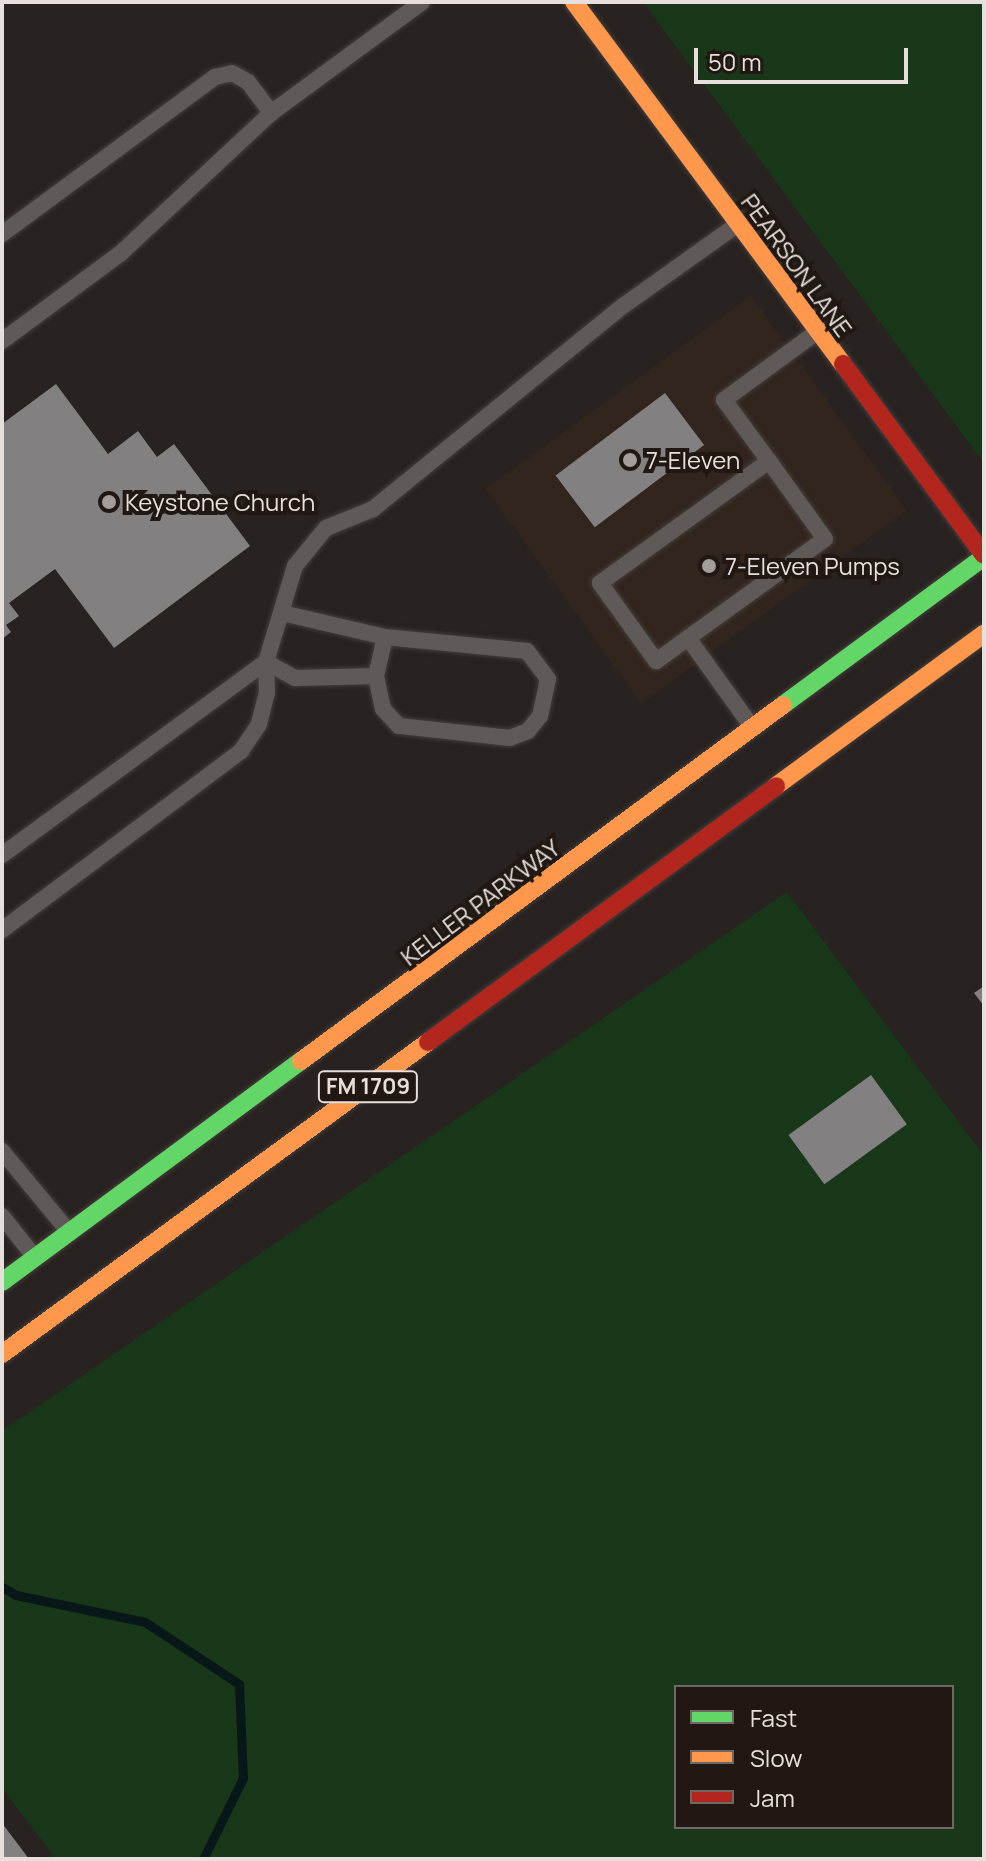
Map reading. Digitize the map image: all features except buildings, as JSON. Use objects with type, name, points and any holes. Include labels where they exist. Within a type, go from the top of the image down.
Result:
[{"type":"main road","name":"PEARSON LANE","points":[[574,2],[984,556]]},
{"type":"main road","name":"KELLER PARKWAY","points":[[2,1282],[39,1264],[75,1238],[984,556]]},
{"type":"main road","name":"FM 1709","points":[[2,1354],[64,1299],[984,634]]},
{"type":"lane","points":[[2,341],[121,253],[271,113],[422,2]]},
{"type":"lane","points":[[2,234],[215,77],[232,73],[248,82],[271,113]]},
{"type":"lane","points":[[2,930],[241,751],[259,724],[267,693],[266,662],[295,566],[326,528],[373,509],[623,306],[738,224]]},
{"type":"lane","points":[[769,461],[600,583],[656,661],[825,539],[769,461],[724,400],[817,332]]},
{"type":"lane","points":[[282,613],[385,637],[527,651],[548,679],[540,716],[528,731],[510,738],[399,726],[383,709],[376,676],[385,637]]},
{"type":"lane","points":[[688,638],[753,728]]},
{"type":"lane","points":[[266,662],[295,678],[376,676]]},
{"type":"lane","points":[[2,855],[266,662]]},
{"type":"lane","points":[[2,1151],[75,1238]]},
{"type":"lane","points":[[2,1216],[39,1264]]},
{"type":"shaded area","points":[[751,296],[907,510],[641,703],[486,489]]},
{"type":"green space","points":[[643,2],[984,2],[984,463]]},
{"type":"green space","points":[[787,892],[984,1156],[984,1859],[56,1859],[2,1788],[2,1431]]},
{"type":"waterway","points":[[2,1587],[16,1595],[145,1622],[239,1684],[243,1778],[203,1859]]},
{"type":"traffic: fast","points":[[783,705],[984,557]]},
{"type":"traffic: fast","points":[[2,1282],[301,1061]]},
{"type":"traffic: slow","points":[[574,2],[843,364]]},
{"type":"traffic: slow","points":[[776,786],[984,634]]},
{"type":"traffic: slow","points":[[301,1061],[783,705]]},
{"type":"traffic: slow","points":[[2,1354],[428,1042]]},
{"type":"traffic: jam","points":[[843,364],[984,555]]},
{"type":"traffic: jam","points":[[428,1042],[776,786]]},
{"type":"place","name":"7-Eleven","points":[[630,460]]},
{"type":"place","name":"Keystone Church","points":[[109,502]]},
{"type":"place","name":"7-Eleven Pumps","points":[[709,566]]}]
